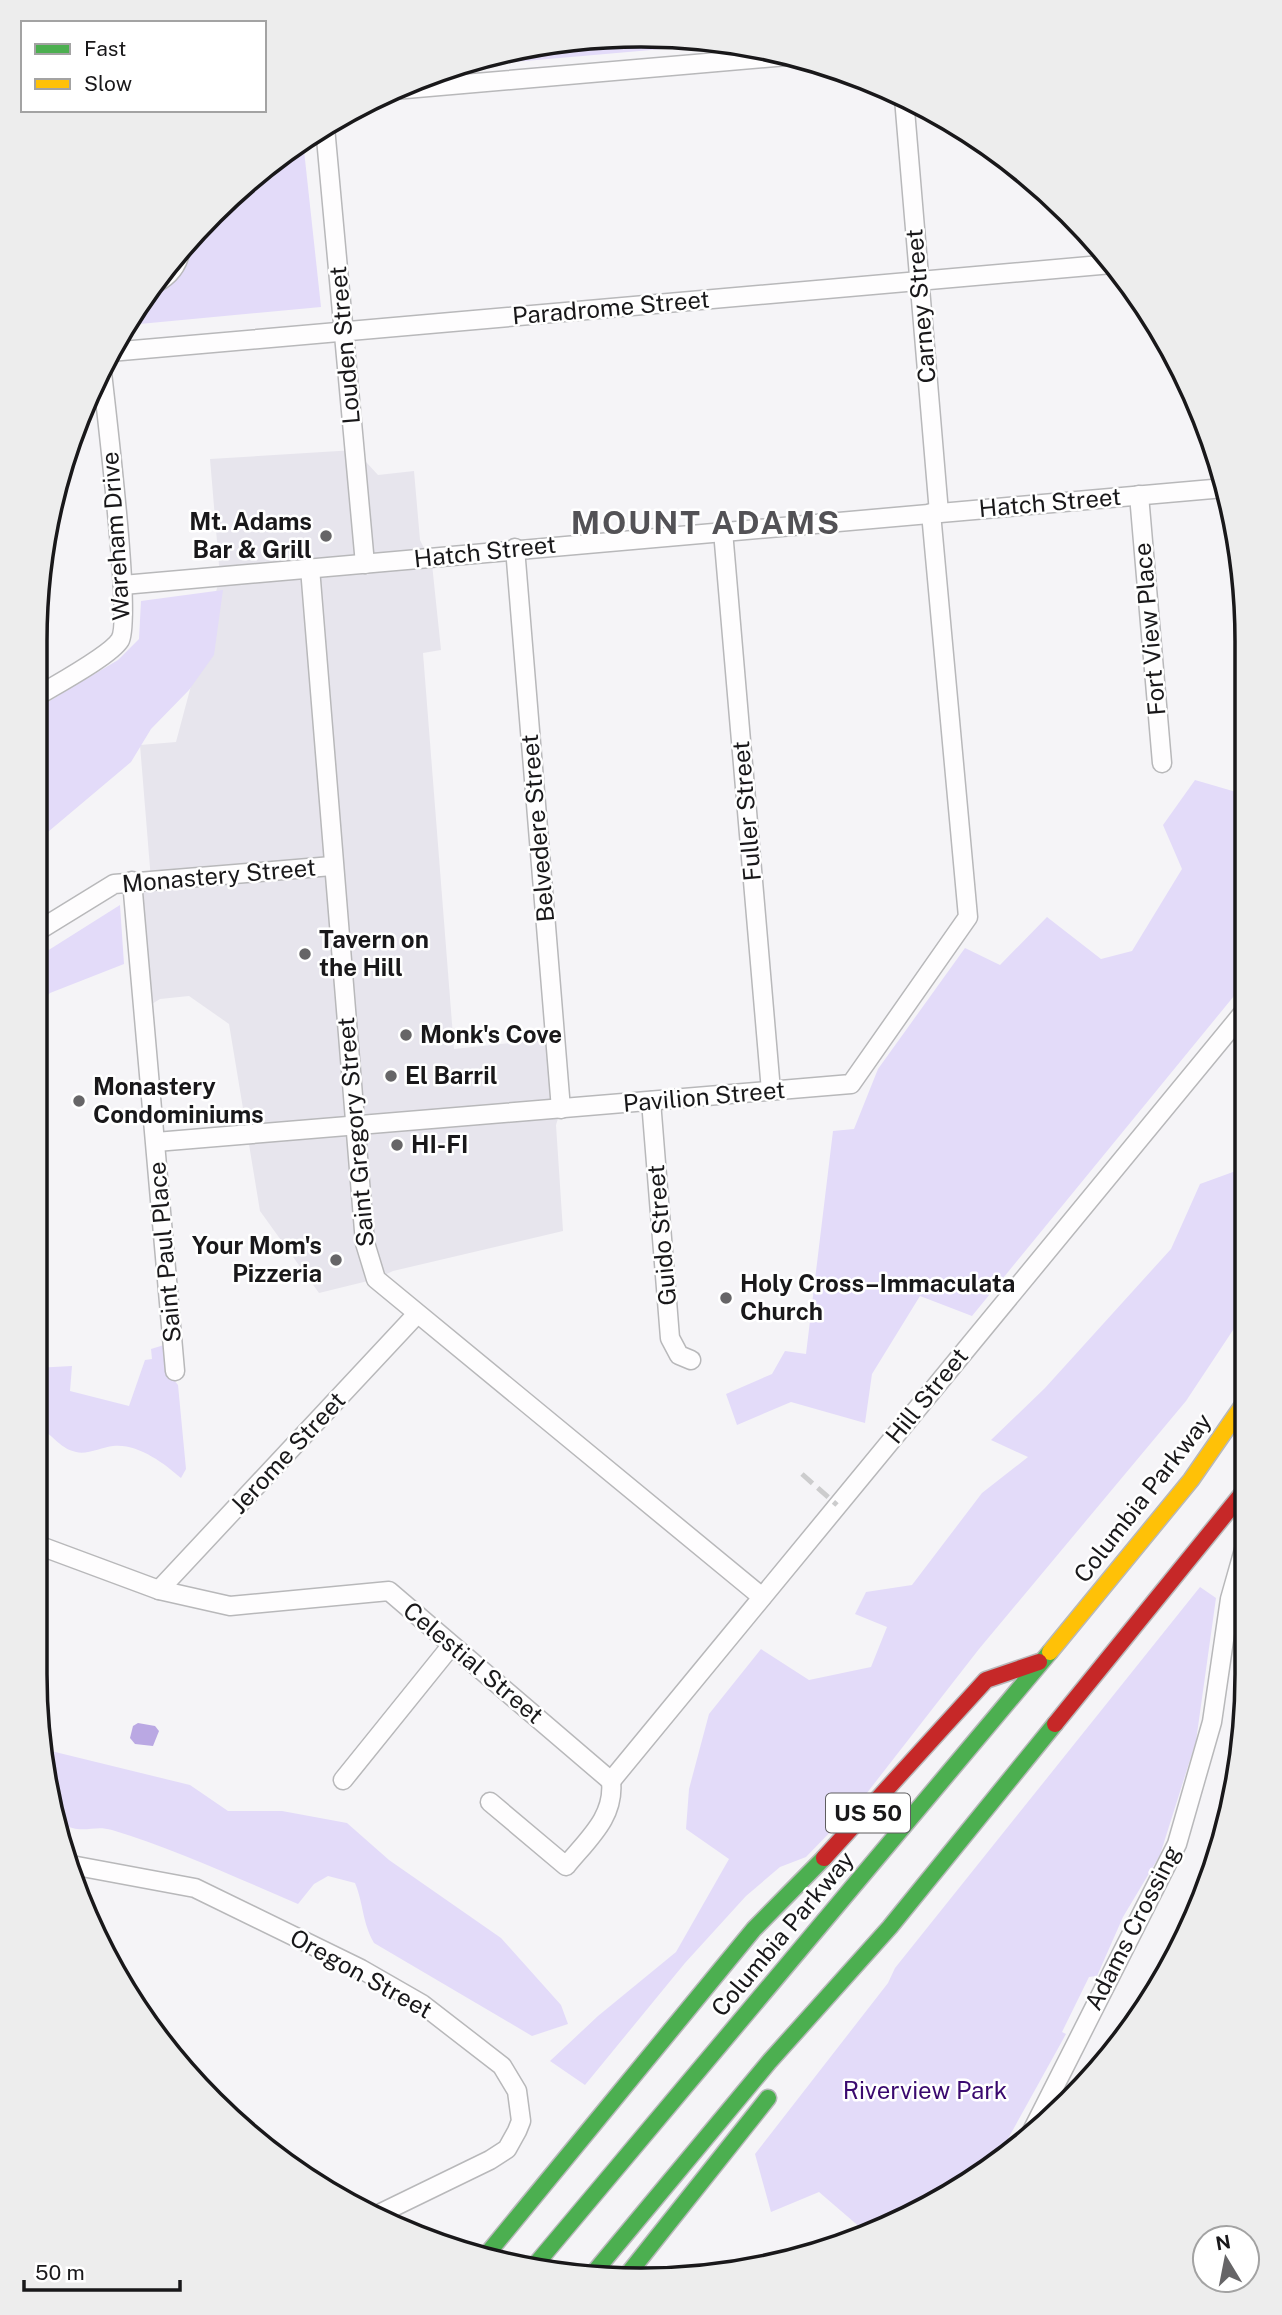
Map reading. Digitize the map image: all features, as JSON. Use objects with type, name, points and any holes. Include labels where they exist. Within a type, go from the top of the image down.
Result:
[{"type":"highway","name":"Columbia Parkway","points":[[540,2259],[1191,1480],[1235,1416]]},
{"type":"highway","points":[[599,2266],[769,2062],[890,1927],[1235,1502]]},
{"type":"highway","name":"US 50","points":[[491,2249],[754,1928],[861,1821],[986,1680],[1041,1661]]},
{"type":"highway","points":[[813,2038],[890,1927]]},
{"type":"highway","points":[[632,2268],[782,2081]]},
{"type":"street","points":[[428,87],[755,59]]},
{"type":"street","name":"Carney Street","points":[[905,108],[968,917]]},
{"type":"street","name":"Louden Street","points":[[326,138],[365,564]]},
{"type":"street","name":"Paradrome Street","points":[[123,351],[1100,265]]},
{"type":"street","name":"Wareham Drive","points":[[47,690],[114,647],[120,640],[125,624],[104,388]]},
{"type":"street","name":"Hatch Street","points":[[122,585],[515,548],[1215,489]]},
{"type":"street","name":"Fort View Place","points":[[1139,495],[1162,763]]},
{"type":"street","name":"Fuller Street","points":[[723,531],[771,1091]]},
{"type":"street","name":"Belvedere Street","points":[[515,548],[561,1109]]},
{"type":"street","name":"Saint Gregory Street","points":[[310,568],[332,866],[365,1243],[371,1267],[383,1287],[416,1315],[762,1597]]},
{"type":"street","name":"Monastery Street","points":[[47,925],[107,886],[132,881],[332,866]]},
{"type":"street","name":"Saint Paul Place","points":[[132,881],[175,1371]]},
{"type":"street","name":"Pavilion Street","points":[[156,1142],[850,1084],[968,917]]},
{"type":"street","name":"Hill Street","points":[[611,1781],[1235,1023]]},
{"type":"street","name":"Guido Street","points":[[651,1101],[670,1338],[679,1355],[691,1360]]},
{"type":"street","name":"Jerome Street","points":[[159,1590],[416,1315]]},
{"type":"street","name":"Celestial Street","points":[[47,1548],[159,1590],[230,1606],[389,1591],[611,1781]]},
{"type":"street","name":"Adams Crossing","points":[[1042,2111],[1177,1844],[1212,1723],[1230,1599],[1235,1581]]},
{"type":"street","points":[[343,1780],[452,1646]]},
{"type":"street","points":[[490,1802],[566,1866],[608,1814],[613,1797],[611,1781]]},
{"type":"street","name":"Oregon Street","points":[[80,1867],[195,1888],[396,1987],[422,2004],[508,2073],[520,2101],[521,2121],[507,2149],[386,2211]]},
{"type":"shaded area","points":[[355,450],[378,475],[414,471],[420,540],[432,564],[441,650],[423,653],[454,1049],[556,1038],[561,1109],[556,1125],[563,1231],[393,1271],[376,1279],[319,1293],[260,1211],[229,1024],[189,996],[160,999],[142,1010],[132,881],[151,880],[140,745],[176,742],[220,577],[210,459]]},
{"type":"shaded area","points":[[138,1723],[155,1726],[159,1731],[153,1746],[135,1744],[130,1738],[133,1726]]},
{"type":"green space","points":[[641,47],[669,48],[510,62],[564,52]]},
{"type":"green space","points":[[304,152],[321,307],[139,324],[170,280],[221,221]]},
{"type":"green space","points":[[223,590],[214,655],[189,690],[151,729],[131,762],[47,833],[47,702],[118,660],[139,639],[141,601]]},
{"type":"green space","points":[[1195,780],[1235,792],[1235,995],[972,1316],[920,1296],[872,1374],[865,1423],[791,1402],[737,1425],[726,1394],[772,1374],[785,1351],[806,1354],[833,1131],[854,1129],[878,1069],[965,948],[1000,965],[1047,917],[1101,959],[1132,951],[1182,869],[1163,825]]},
{"type":"green space","points":[[120,905],[124,964],[47,996],[47,951]]},
{"type":"green space","points":[[1235,1171],[1235,1327],[1186,1401],[979,1649],[863,1798],[806,1857],[780,1867],[746,1896],[685,1963],[585,2085],[550,2061],[598,2016],[676,1952],[729,1859],[686,1829],[689,1789],[709,1714],[761,1649],[809,1680],[871,1667],[887,1627],[855,1614],[866,1592],[912,1585],[982,1493],[1028,1457],[991,1440],[1045,1388],[1171,1249],[1200,1184]]},
{"type":"green space","points":[[164,1345],[172,1378],[178,1385],[186,1469],[181,1478],[141,1451],[113,1446],[76,1452],[64,1447],[47,1433],[47,1367],[72,1366],[70,1391],[129,1406],[145,1360],[152,1359],[151,1349]]},
{"type":"green space","name":"Riverview Park","points":[[1200,1587],[1216,1598],[1196,1741],[1160,1855],[1123,1917],[1097,1976],[1089,1977],[1062,2032],[1066,2034],[1007,2141],[938,2188],[904,2207],[859,2226],[819,2192],[771,2212],[755,2154],[888,1983],[895,1968]]},
{"type":"green space","points":[[52,1751],[190,1785],[228,1811],[282,1811],[347,1823],[389,1860],[501,1938],[561,2005],[568,2024],[532,2036],[374,1943],[367,1928],[355,1883],[328,1876],[314,1884],[298,1904],[206,1864],[136,1838],[112,1830],[68,1827]]},
{"type":"railway","points":[[802,1474],[837,1505]]},
{"type":"traffic: fast","points":[[540,2259],[1050,1652]]},
{"type":"traffic: fast","points":[[599,2266],[769,2062],[890,1927],[1055,1724]]},
{"type":"traffic: fast","points":[[491,2249],[754,1929],[824,1858]]},
{"type":"traffic: fast","points":[[633,2268],[768,2098]]},
{"type":"traffic: slow","points":[[1050,1652],[1191,1480],[1235,1416]]},
{"type":"traffic: jam","points":[[1055,1724],[1235,1502]]},
{"type":"traffic: jam","points":[[824,1858],[986,1680],[1039,1662]]},
{"type":"place","name":"Mt. Adams Bar & Grill","points":[[326,536]]},
{"type":"place","name":"Tavern on the Hill","points":[[305,954]]},
{"type":"place","name":"Monk's Cove","points":[[406,1035]]},
{"type":"place","name":"El Barril","points":[[391,1076]]},
{"type":"place","name":"Monastery Condominiums","points":[[79,1101]]},
{"type":"place","name":"HI-FI","points":[[397,1145]]},
{"type":"place","name":"Your Mom's Pizzeria","points":[[336,1260]]},
{"type":"place","name":"Holy Cross–Immaculata Church","points":[[726,1298]]},
{"type":"district","name":"MOUNT ADAMS","points":[[706,523]]}]
